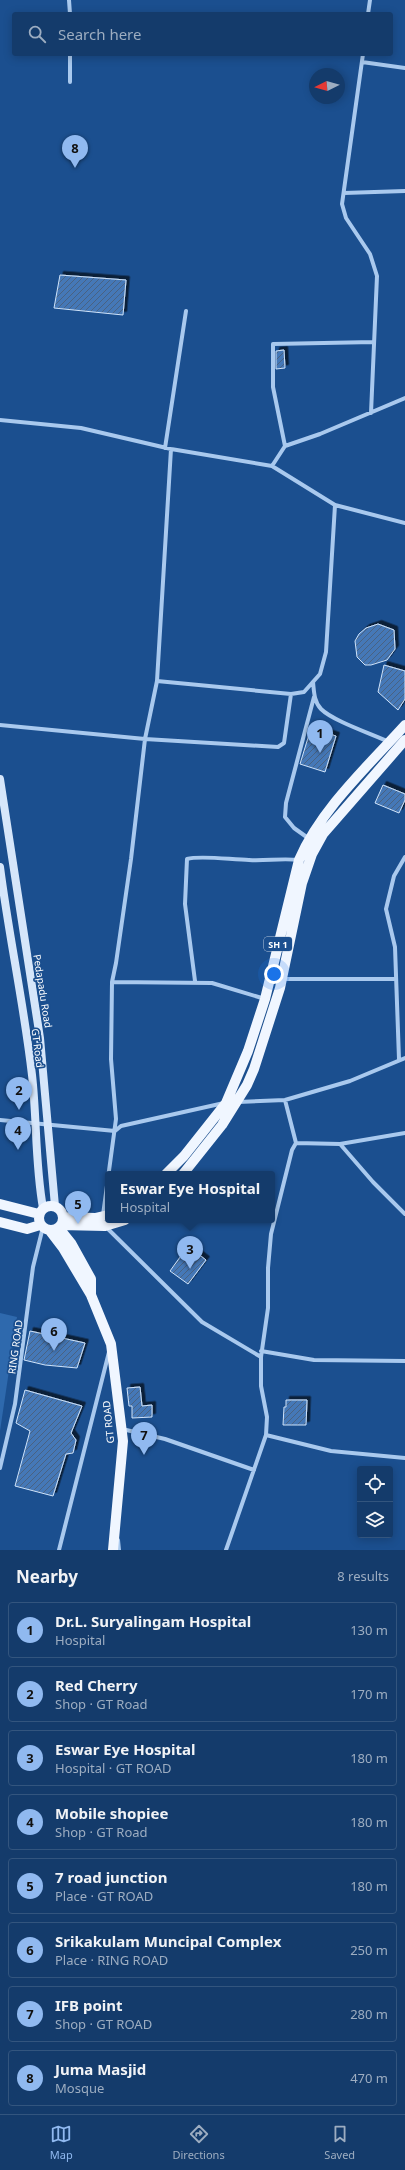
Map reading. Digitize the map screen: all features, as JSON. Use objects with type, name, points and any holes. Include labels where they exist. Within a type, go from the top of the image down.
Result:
[{"type":"main road","name":"SH 1","points":[[169,1171],[184,1156],[226,1103],[248,1051],[265,999],[299,860],[308,838],[321,820],[405,725]]},
{"type":"main road","name":"SH 1","points":[[185,1171],[222,1125],[238,1102],[254,1069],[282,980],[302,883],[312,854],[323,834],[405,740]]},
{"type":"main road","name":"Pedapadu Road","points":[[0,780],[40,1038],[49,1124],[55,1206]]},
{"type":"main road","name":"GT Road","points":[[0,867],[32,1076],[41,1211]]},
{"type":"main road","points":[[0,1204],[41,1211],[55,1206]]},
{"type":"main road","name":"GT ROAD","points":[[55,1206],[62,1212],[53,1225],[63,1248],[92,1295],[111,1344],[123,1441],[113,1550]]},
{"type":"main road","points":[[41,1211],[53,1225]]},
{"type":"main road","points":[[0,1222],[27,1229],[105,1220]]},
{"type":"street","points":[[69,0],[70,12]]},
{"type":"street","points":[[368,12],[370,0]]},
{"type":"street","points":[[70,56],[70,82]]},
{"type":"street","points":[[363,56],[342,204],[346,218],[370,254],[377,276],[371,413]]},
{"type":"street","points":[[362,62],[405,68]]},
{"type":"street","points":[[344,193],[405,191]]},
{"type":"street","points":[[165,448],[186,311]]},
{"type":"street","points":[[285,446],[273,387],[273,344],[374,342]]},
{"type":"street","points":[[272,466],[285,446],[320,434],[405,398]]},
{"type":"street","points":[[0,420],[81,428],[165,448],[272,466],[335,505],[405,523]]},
{"type":"street","points":[[115,1132],[116,1120],[111,1059],[112,982],[131,859],[145,739],[157,681],[171,449]]},
{"type":"street","points":[[157,681],[291,694],[304,692],[320,674],[326,652],[335,505]]},
{"type":"street","points":[[308,838],[294,828],[285,818],[286,803],[314,697],[313,682]]},
{"type":"street","points":[[0,725],[145,739],[278,747],[284,743],[291,694]]},
{"type":"street","points":[[314,697],[320,709],[333,717],[390,742]]},
{"type":"street","points":[[195,981],[185,904],[187,859],[195,856],[217,860],[282,858],[299,860]]},
{"type":"street","points":[[399,1060],[395,947],[386,909],[394,876],[405,857]]},
{"type":"street","points":[[270,979],[396,979]]},
{"type":"street","points":[[112,982],[195,981],[212,983],[265,999]]},
{"type":"street","points":[[238,1102],[285,1100],[350,1081],[405,1058]]},
{"type":"street","points":[[275,1218],[292,1150],[296,1143],[285,1100]]},
{"type":"street","points":[[109,1171],[112,1137],[121,1126],[226,1103]]},
{"type":"street","points":[[0,1120],[115,1132]]},
{"type":"street","points":[[296,1143],[340,1144],[405,1133]]},
{"type":"street","points":[[340,1144],[373,1182],[405,1214]]},
{"type":"street","points":[[108,1223],[202,1322],[261,1356]]},
{"type":"street","points":[[226,1550],[266,1435],[267,1417],[261,1386],[261,1351],[268,1308],[271,1234],[274,1223]]},
{"type":"street","name":"RING ROAD","points":[[0,1468],[15,1404],[34,1267],[53,1225]]},
{"type":"street","points":[[59,1550],[111,1344]]},
{"type":"street","points":[[261,1351],[314,1360],[405,1361]]},
{"type":"street","points":[[121,1429],[165,1439],[254,1470]]},
{"type":"street","points":[[266,1435],[331,1451],[405,1458]]},
{"type":"street","points":[[116,1522],[119,1550]]},
{"type":"shaded area","points":[[0,1313],[17,1317],[0,1431]]},
{"type":"building","points":[[60,275],[126,280],[123,315],[54,308]]},
{"type":"building","points":[[284,350],[285,368],[276,369],[276,351]]},
{"type":"building","points":[[378,624],[394,630],[395,649],[387,660],[371,665],[365,665],[357,657],[355,641],[359,634],[366,628]]},
{"type":"building","points":[[384,665],[405,671],[405,699],[398,710],[378,692]]},
{"type":"building","points":[[311,728],[336,736],[325,772],[300,764]]},
{"type":"building","points":[[383,785],[405,794],[405,800],[399,813],[375,803]]},
{"type":"building","points":[[188,1246],[206,1260],[188,1284],[170,1271]]},
{"type":"building","points":[[30,1331],[85,1343],[77,1368],[45,1365],[24,1360]]},
{"type":"building","points":[[140,1387],[142,1406],[152,1405],[152,1417],[132,1418],[132,1406],[129,1406],[127,1388]]},
{"type":"building","points":[[25,1390],[82,1406],[71,1433],[76,1440],[73,1453],[66,1454],[53,1496],[15,1486],[30,1431],[16,1423]]},
{"type":"building","points":[[286,1400],[307,1400],[306,1425],[283,1425]]},
{"type":"place","name":"Juma Masjid","points":[[75,168]]},
{"type":"place","name":"Dr.L. Suryalingam Hospital","points":[[320,753]]},
{"type":"place","name":"Red Cherry","points":[[19,1110]]},
{"type":"place","name":"Mobile shopiee","points":[[18,1150]]},
{"type":"place","name":"7 road junction","points":[[78,1224]]},
{"type":"place","name":"Eswar Eye Hospital","points":[[190,1269]]},
{"type":"place","name":"Srikakulam Muncipal Complex","points":[[54,1351]]},
{"type":"place","name":"IFB point","points":[[144,1455]]}]
